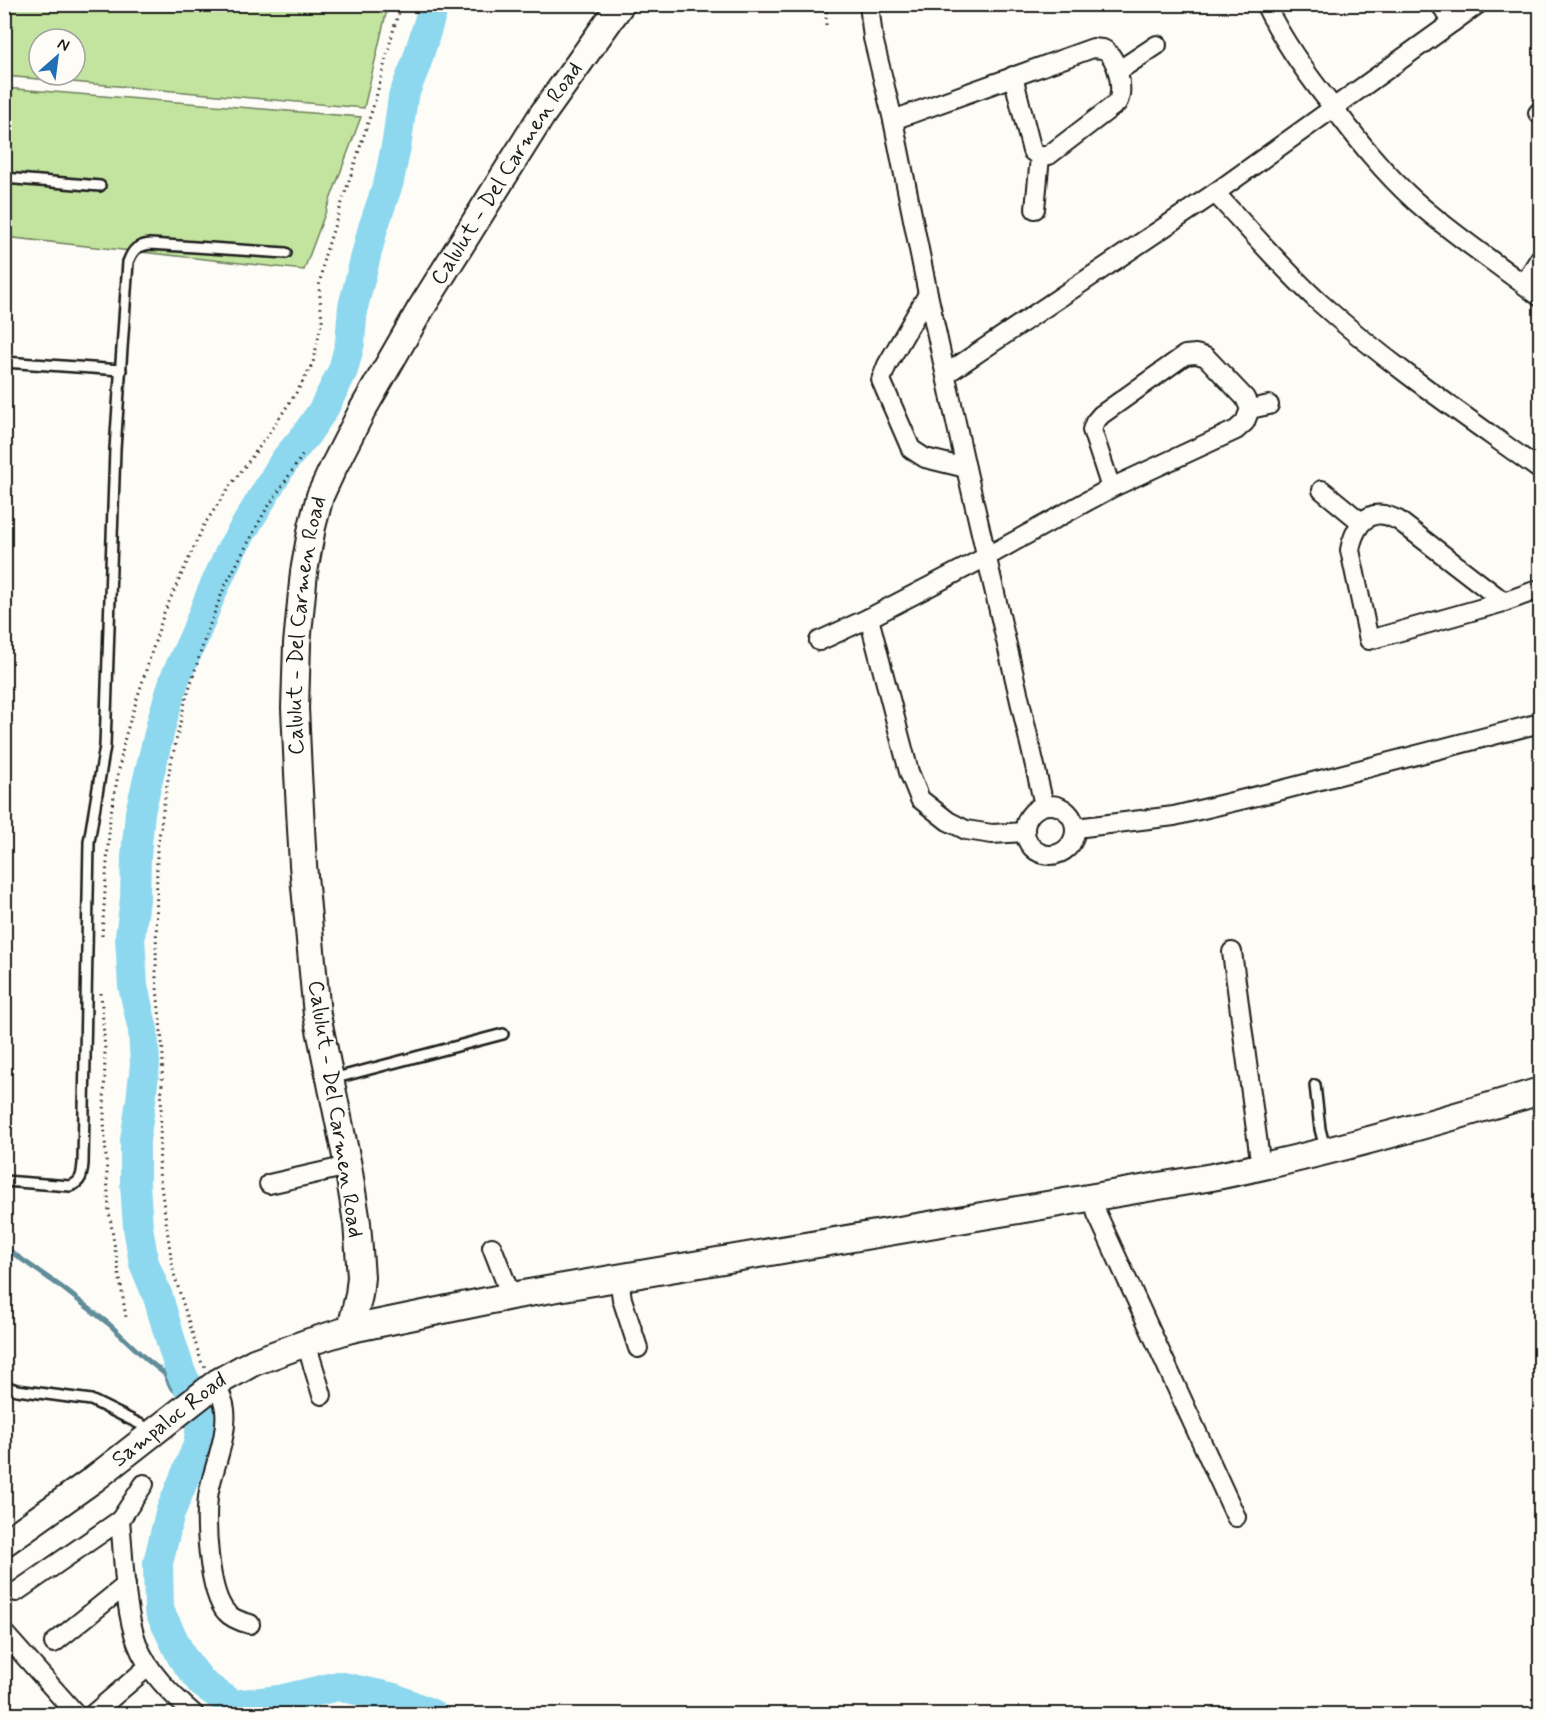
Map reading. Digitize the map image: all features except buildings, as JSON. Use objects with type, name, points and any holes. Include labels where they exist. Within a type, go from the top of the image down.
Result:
[{"type":"main road","name":"Calulut - Del Carmen Road","points":[[351,1329],[361,1277],[357,1223],[348,1166],[317,1015],[302,854],[295,708],[297,644],[304,572],[312,527],[320,496],[333,468],[363,409],[420,310],[542,115],[621,4]]},
{"type":"main road","name":"Sampaloc Road","points":[[4,1543],[94,1479],[214,1385],[254,1362],[351,1329],[511,1296],[1212,1177],[1261,1167],[1442,1121],[1540,1090]]},
{"type":"street","points":[[869,4],[873,38],[966,468],[1044,805]]},
{"type":"street","points":[[1265,4],[1297,59],[1333,108],[1380,165],[1414,199],[1460,238],[1540,297]]},
{"type":"street","points":[[1440,4],[1452,22]]},
{"type":"street","points":[[946,374],[1215,192],[1478,4]]},
{"type":"street","points":[[1118,71],[1157,45]]},
{"type":"street","points":[[892,120],[1013,76],[1093,48],[1102,49],[1110,54],[1118,71],[1121,93],[1117,103],[1049,155],[1040,157],[1032,151],[1013,76]]},
{"type":"street","points":[[1035,209],[1040,157]]},
{"type":"street","points":[[1215,192],[1271,254],[1318,301],[1425,388],[1540,470]]},
{"type":"street","points":[[1524,284],[1540,258]]},
{"type":"street","points":[[928,294],[887,365],[881,380],[911,449],[925,458],[966,468]]},
{"type":"street","points":[[819,641],[987,557],[1111,488],[1236,430],[1245,422],[1250,409],[1245,398],[1206,357],[1196,354],[1185,355],[1101,415],[1095,422],[1092,430],[1111,488]]},
{"type":"street","points":[[1250,409],[1269,405]]},
{"type":"street","points":[[1322,490],[1361,522]]},
{"type":"street","points":[[1504,602],[1398,520],[1383,514],[1372,516],[1361,522],[1352,536],[1350,550],[1369,640],[1504,602],[1540,589]]},
{"type":"street","points":[[869,618],[909,772],[920,799],[948,821],[966,830],[992,834],[1025,832]]},
{"type":"street","points":[[1076,828],[1174,816],[1540,723]]},
{"type":"street","points":[[1044,805],[1058,805],[1070,814],[1076,828],[1073,841],[1065,851],[1052,855],[1040,853],[1029,844],[1025,832],[1026,820],[1033,810],[1044,805]]},
{"type":"street","points":[[1232,952],[1261,1167]]},
{"type":"street","points":[[269,1184],[348,1166]]},
{"type":"street","points":[[1093,1196],[1097,1214],[1236,1517]]},
{"type":"street","points":[[492,1247],[511,1296]]},
{"type":"street","points":[[619,1278],[622,1299],[638,1348]]},
{"type":"street","points":[[306,1343],[322,1395]]},
{"type":"street","points":[[214,1385],[223,1399],[226,1412],[207,1509],[210,1558],[218,1594],[226,1612],[250,1624]]},
{"type":"street","points":[[16,1592],[120,1520],[144,1484]]},
{"type":"street","points":[[120,1520],[130,1619],[137,1644],[149,1666],[169,1690],[194,1714]]},
{"type":"street","points":[[54,1643],[126,1585]]},
{"type":"street","points":[[4,1633],[76,1714]]},
{"type":"street","points":[[93,1714],[149,1666]]},
{"type":"lane","points":[[4,178],[100,186]]},
{"type":"lane","points":[[4,1181],[70,1186],[78,1183],[81,1177],[89,842],[105,746],[115,450],[128,262],[133,249],[139,245],[150,244],[286,253]]},
{"type":"lane","points":[[4,362],[121,370]]},
{"type":"lane","points":[[330,1079],[503,1034]]},
{"type":"lane","points":[[1315,1086],[1320,1129],[1326,1151]]},
{"type":"lane","points":[[4,1386],[17,1390],[91,1400],[155,1432]]},
{"type":"path","points":[[101,945],[110,818],[125,737],[164,613],[204,525],[266,438],[313,363],[322,320],[319,287],[324,258],[375,101],[402,4]]},
{"type":"path","points":[[826,25],[827,4]]},
{"type":"path","points":[[214,1385],[202,1364],[173,1270],[159,1172],[163,1053],[156,977],[157,850],[171,762],[207,632],[224,588],[264,513],[304,453]]},
{"type":"path","points":[[100,991],[105,1050],[104,1121],[109,1211],[126,1317]]},
{"type":"green space","points":[[5,4],[388,5],[364,108],[87,83],[87,27],[27,27],[27,78],[5,76]]},
{"type":"green space","points":[[4,88],[361,117],[304,270],[5,237]]},
{"type":"waterway","points":[[432,1714],[394,1698],[338,1686],[279,1700],[233,1705],[202,1683],[182,1657],[159,1610],[158,1563],[170,1513],[198,1445],[203,1415],[181,1373],[158,1297],[144,1263],[138,1227],[135,1140],[145,1064],[143,1030],[133,986],[130,937],[135,899],[140,812],[175,678],[231,550],[285,460],[323,410],[343,370],[350,343],[353,307],[373,228],[389,181],[403,97],[435,4]]},
{"type":"waterway","points":[[4,1247],[109,1324],[165,1374],[171,1387],[186,1400]]}]
